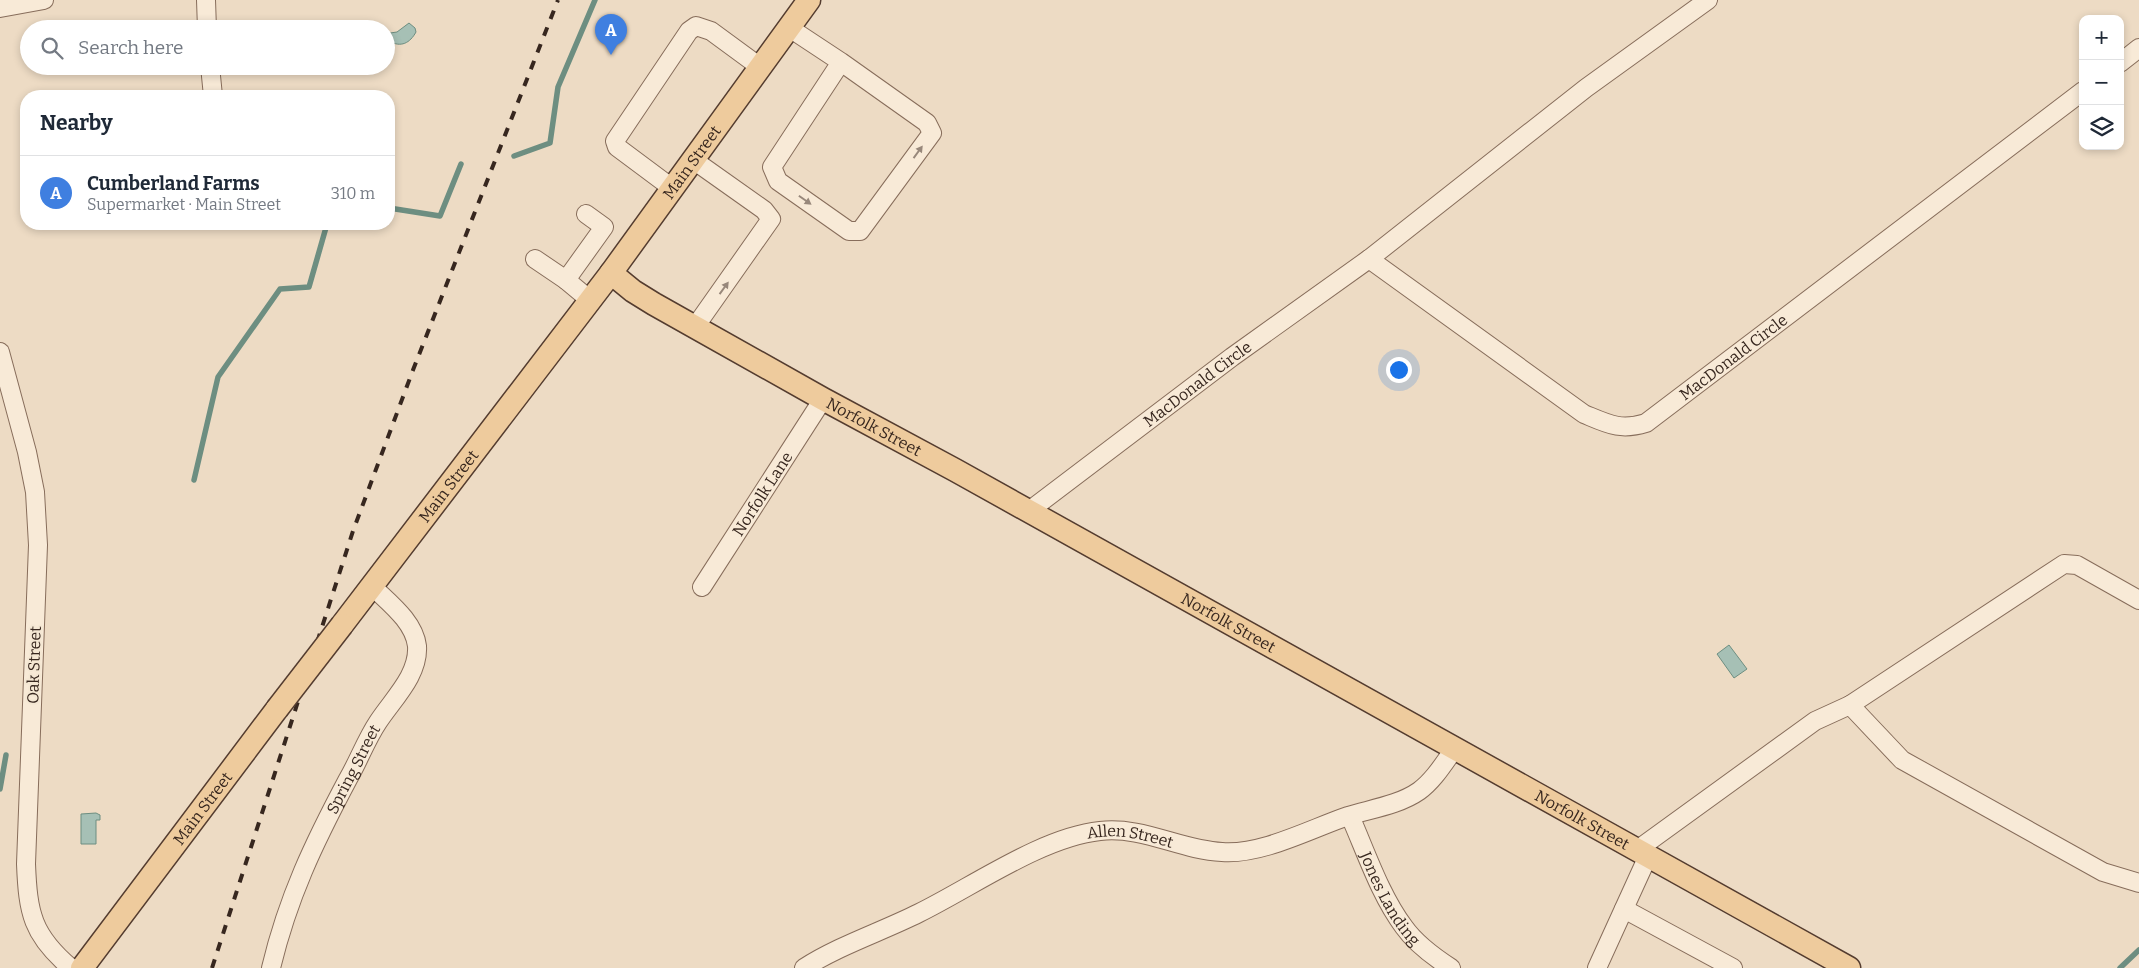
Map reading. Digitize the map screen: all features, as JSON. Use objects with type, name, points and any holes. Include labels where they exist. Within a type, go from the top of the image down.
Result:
[{"type":"main road","name":"Main Street","points":[[82,968],[611,272],[808,0]]},
{"type":"main road","name":"Norfolk Street","points":[[611,272],[633,291],[695,327],[1455,748],[1840,966]]},
{"type":"street","points":[[0,8],[44,0]]},
{"type":"street","points":[[206,0],[207,20]]},
{"type":"street","name":"MacDonald Circle","points":[[1029,511],[1232,357],[1369,259],[1586,88],[1708,0]]},
{"type":"street","points":[[672,188],[617,147],[615,141],[689,31],[696,26],[711,31],[760,67]]},
{"type":"street","points":[[788,28],[841,62],[927,123],[932,133],[860,231],[849,231],[778,181],[772,166],[841,62]]},
{"type":"street","points":[[2124,60],[2139,48]]},
{"type":"street","points":[[211,75],[212,90]]},
{"type":"street","name":"MacDonald Circle","points":[[1369,259],[1584,414],[1607,423],[1628,428],[1646,423],[2079,94]]},
{"type":"street","points":[[692,159],[764,210],[771,219],[695,327]]},
{"type":"street","points":[[566,280],[604,227],[586,214]]},
{"type":"street","points":[[535,259],[566,280],[590,300]]},
{"type":"street","name":"Oak Street","points":[[0,352],[27,452],[35,492],[38,545],[26,856],[27,891],[38,932],[44,943],[71,968]]},
{"type":"street","name":"Norfolk Lane","points":[[702,587],[824,399]]},
{"type":"street","points":[[1597,968],[1624,909],[1643,853],[1815,721],[1850,705],[2064,564],[2077,565],[2139,600]]},
{"type":"street","name":"Spring Street","points":[[271,968],[281,928],[299,877],[327,817],[377,723],[408,680],[415,661],[416,646],[412,630],[372,586]]},
{"type":"street","points":[[1850,705],[1902,760],[2103,872],[2139,884]]},
{"type":"street","name":"Allen Street","points":[[804,968],[825,955],[919,914],[1053,842],[1100,831],[1129,831],[1152,835],[1202,850],[1224,852],[1254,849],[1389,804],[1418,792],[1434,778],[1455,748]]},
{"type":"street","name":"Jones Landing","points":[[1350,816],[1393,911],[1405,929],[1425,949],[1451,968]]},
{"type":"street","points":[[1624,909],[1733,968]]},
{"type":"shaded area","points":[[409,23],[415,28],[416,32],[408,42],[397,44],[395,44],[395,32]]},
{"type":"shaded area","points":[[1729,645],[1747,669],[1734,678],[1717,654]]},
{"type":"shaded area","points":[[96,813],[100,815],[100,820],[96,820],[96,844],[81,844],[81,814]]},
{"type":"waterway","points":[[514,156],[550,143],[558,87],[595,0]]},
{"type":"waterway","points":[[395,209],[440,216],[461,164]]},
{"type":"waterway","points":[[194,480],[218,377],[280,289],[309,287],[325,230]]},
{"type":"waterway","points":[[0,789],[6,755]]},
{"type":"waterway","points":[[2120,968],[2139,950]]},
{"type":"railway","points":[[212,968],[353,531],[413,370],[558,0]]},
{"type":"place","name":"Cumberland Farms","points":[[611,55]]}]
